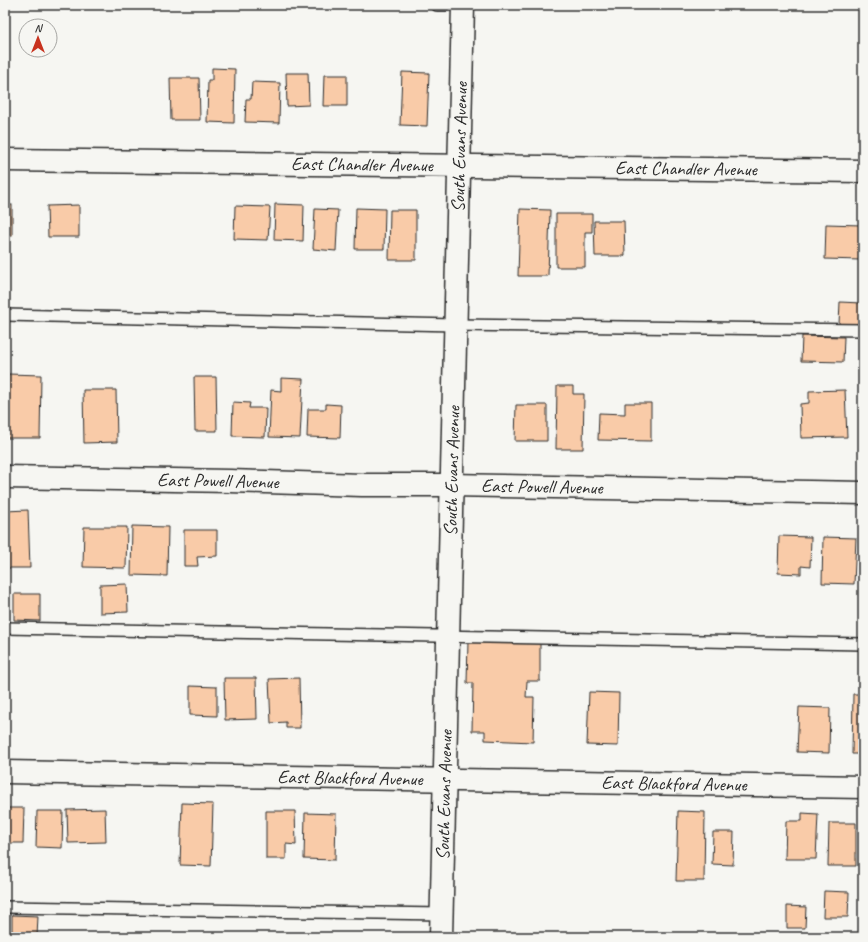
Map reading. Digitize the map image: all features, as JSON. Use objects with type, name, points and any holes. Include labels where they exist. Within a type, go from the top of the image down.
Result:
[{"type":"street","name":"South Evans Avenue","points":[[441,937],[463,5]]},
{"type":"street","name":"East Chandler Avenue","points":[[5,160],[459,165],[863,172]]},
{"type":"street","name":"East Powell Avenue","points":[[5,477],[362,485],[452,485],[863,493]]},
{"type":"street","name":"East Blackford Avenue","points":[[5,772],[863,787]]},
{"type":"lane","points":[[437,5],[463,5]]},
{"type":"lane","points":[[5,315],[455,325],[863,330]]},
{"type":"lane","points":[[5,628],[448,635],[863,644]]},
{"type":"lane","points":[[5,907],[442,914]]},
{"type":"building","points":[[212,68],[235,69],[234,123],[207,122],[208,80],[212,80]]},
{"type":"building","points":[[402,72],[429,73],[427,126],[400,125]]},
{"type":"building","points":[[286,73],[308,73],[309,105],[287,106]]},
{"type":"building","points":[[324,75],[347,75],[347,106],[323,106]]},
{"type":"building","points":[[170,78],[199,78],[200,120],[171,120]]},
{"type":"building","points":[[252,82],[280,83],[279,123],[245,122],[246,99],[251,99]]},
{"type":"building","points":[[275,204],[304,205],[303,241],[274,240]]},
{"type":"building","points":[[5,205],[12,205],[12,236],[5,236]]},
{"type":"building","points":[[79,205],[79,237],[48,237],[47,206]]},
{"type":"building","points":[[235,206],[270,207],[268,240],[234,239]]},
{"type":"building","points":[[356,208],[385,209],[384,249],[355,249]]},
{"type":"building","points":[[315,209],[338,210],[336,251],[313,249]]},
{"type":"building","points":[[520,209],[550,210],[548,276],[518,276]]},
{"type":"building","points":[[390,210],[416,210],[416,260],[389,260]]},
{"type":"building","points":[[556,214],[592,214],[592,232],[585,232],[585,267],[556,267]]},
{"type":"building","points":[[594,221],[624,221],[625,256],[595,256]]},
{"type":"building","points":[[826,224],[861,225],[860,260],[825,259]]},
{"type":"building","points":[[840,302],[861,303],[860,324],[839,324]]},
{"type":"building","points":[[802,336],[844,337],[843,362],[801,361]]},
{"type":"building","points":[[8,374],[41,375],[40,438],[7,438]]},
{"type":"building","points":[[194,377],[216,377],[217,431],[195,431]]},
{"type":"building","points":[[281,378],[303,379],[300,438],[269,437],[271,390],[281,391]]},
{"type":"building","points":[[557,386],[573,386],[573,394],[584,394],[583,449],[556,449]]},
{"type":"building","points":[[83,390],[116,390],[117,442],[84,443]]},
{"type":"building","points":[[845,390],[847,437],[801,438],[800,404],[809,403],[809,391]]},
{"type":"building","points":[[233,402],[250,403],[249,408],[266,408],[265,437],[232,436]]},
{"type":"building","points":[[625,403],[651,403],[651,441],[598,440],[599,413],[625,414]]},
{"type":"building","points":[[326,404],[341,405],[340,438],[307,437],[308,409],[326,409]]},
{"type":"building","points":[[516,405],[547,405],[547,441],[515,441]]},
{"type":"building","points":[[28,510],[30,568],[5,568],[5,511]]},
{"type":"building","points":[[132,526],[168,527],[167,576],[131,575]]},
{"type":"building","points":[[84,527],[127,527],[126,568],[83,567]]},
{"type":"building","points":[[184,530],[217,530],[217,556],[197,557],[198,566],[184,566]]},
{"type":"building","points":[[779,536],[811,537],[810,567],[801,566],[801,574],[778,573]]},
{"type":"building","points":[[823,537],[856,538],[854,584],[822,583]]},
{"type":"building","points":[[127,584],[128,612],[100,613],[100,585]]},
{"type":"building","points":[[14,594],[40,594],[40,621],[14,620]]},
{"type":"building","points":[[468,641],[540,642],[540,681],[527,681],[526,697],[534,697],[533,742],[485,740],[485,731],[472,731],[473,683],[467,683]]},
{"type":"building","points":[[224,678],[256,678],[257,719],[225,720]]},
{"type":"building","points":[[299,678],[300,728],[286,728],[286,722],[271,723],[269,679]]},
{"type":"building","points":[[190,686],[217,687],[217,716],[190,715]]},
{"type":"building","points":[[589,692],[619,693],[618,746],[587,745]]},
{"type":"building","points":[[853,694],[863,694],[863,754],[852,754]]},
{"type":"building","points":[[799,707],[830,708],[829,753],[797,752]]},
{"type":"building","points":[[182,803],[213,804],[211,866],[180,865]]},
{"type":"building","points":[[5,808],[24,808],[23,843],[5,843]]},
{"type":"building","points":[[105,809],[106,842],[68,843],[67,810]]},
{"type":"building","points":[[37,811],[63,811],[62,848],[36,847]]},
{"type":"building","points":[[266,811],[295,811],[296,845],[286,844],[286,859],[266,859]]},
{"type":"building","points":[[678,811],[705,812],[704,881],[676,881]]},
{"type":"building","points":[[305,813],[336,814],[335,860],[304,859]]},
{"type":"building","points":[[802,813],[818,814],[816,859],[785,859],[786,821],[802,821]]},
{"type":"building","points":[[829,823],[856,823],[856,866],[828,866]]},
{"type":"building","points":[[713,832],[734,832],[733,865],[712,864]]},
{"type":"building","points":[[824,891],[849,892],[848,917],[823,917]]},
{"type":"building","points":[[787,906],[806,907],[805,928],[787,928]]},
{"type":"building","points":[[12,915],[38,916],[37,937],[12,937]]}]
